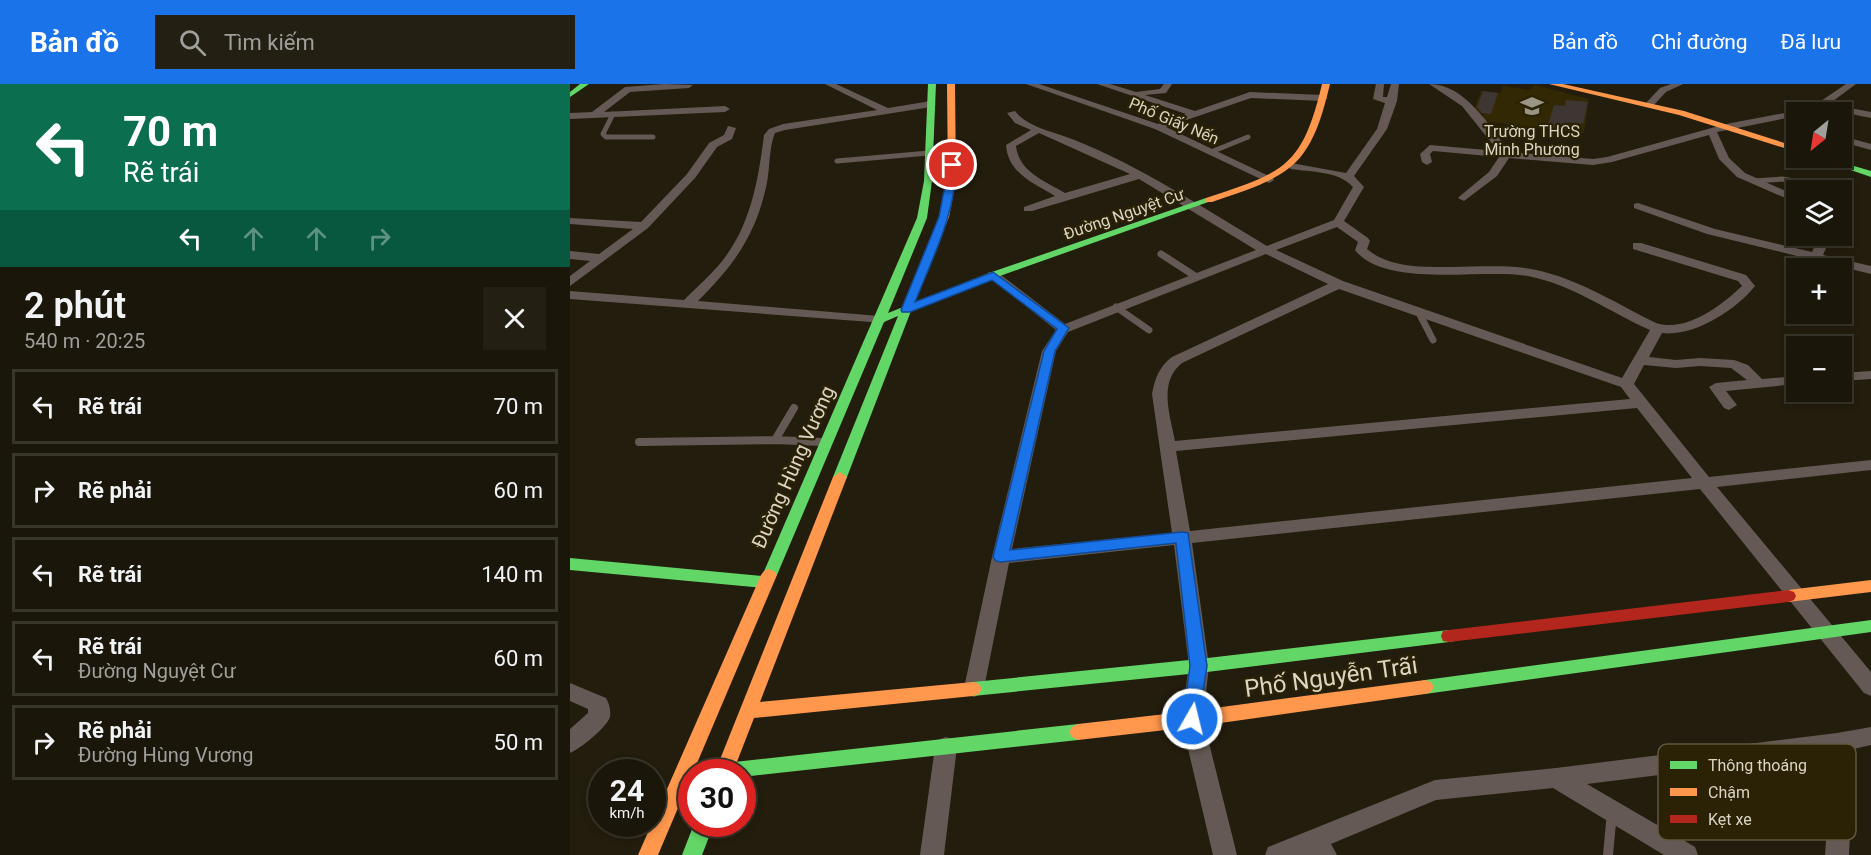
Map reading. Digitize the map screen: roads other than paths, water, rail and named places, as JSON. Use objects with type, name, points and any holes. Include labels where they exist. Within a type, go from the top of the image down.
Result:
[{"type":"main road","points":[[570,95],[585,84]]},
{"type":"main road","name":"Đường Hùng Vương","points":[[648,855],[922,219],[928,181],[932,84]]},
{"type":"main road","points":[[730,759],[944,217],[952,181],[951,84]]},
{"type":"main road","points":[[1553,84],[1575,86],[1649,105],[1786,146]]},
{"type":"main road","name":"Đường Nguyệt Cư","points":[[879,320],[993,275],[1269,180],[1291,166],[1308,149],[1324,91]]},
{"type":"main road","points":[[1852,168],[1871,174]]},
{"type":"main road","points":[[570,564],[764,582]]},
{"type":"main road","name":"Phố Nguyễn Trãi","points":[[748,711],[1199,666],[1871,586]]},
{"type":"main road","name":"Phố Nguyễn Trãi","points":[[756,768],[1192,719],[1871,626]]},
{"type":"main road","points":[[692,855],[699,837]]},
{"type":"street","points":[[829,84],[887,111]]},
{"type":"street","name":"Phố Giấy Nến","points":[[1030,84],[1158,127],[1269,180]]},
{"type":"street","points":[[1101,84],[1195,114]]},
{"type":"street","points":[[1134,94],[1163,91],[1168,84]]},
{"type":"street","points":[[1243,97],[1244,84]]},
{"type":"street","points":[[1380,84],[1378,99],[1392,101]]},
{"type":"street","points":[[1349,176],[1382,129],[1392,101],[1395,84]]},
{"type":"street","points":[[1433,84],[1443,87],[1468,108],[1506,155]]},
{"type":"street","points":[[1649,105],[1663,90],[1679,84]]},
{"type":"street","points":[[1825,102],[1852,84]]},
{"type":"street","points":[[594,115],[628,89],[689,86]]},
{"type":"street","points":[[1158,127],[1243,97],[1324,91]]},
{"type":"street","points":[[687,305],[716,277],[735,252],[752,220],[765,169],[769,135],[772,131],[931,104]]},
{"type":"street","points":[[570,116],[725,109]]},
{"type":"street","points":[[1852,111],[1871,115]]},
{"type":"street","points":[[1012,113],[1018,121],[1140,176],[1264,249],[1338,284],[1626,384],[1795,596],[1871,687]]},
{"type":"street","points":[[1427,162],[1425,154],[1430,148],[1593,162],[1608,160],[1726,127],[1786,116]]},
{"type":"street","points":[[1771,119],[1786,123]]},
{"type":"street","points":[[570,282],[644,226],[691,176],[713,145],[729,137],[730,128]]},
{"type":"street","points":[[1039,129],[1011,145],[1010,154],[1014,163],[1024,172],[1064,197]]},
{"type":"street","points":[[1712,131],[1724,159],[1741,175],[1786,195]]},
{"type":"street","points":[[1852,142],[1871,147]]},
{"type":"street","points":[[1464,198],[1493,174],[1506,155]]},
{"type":"street","points":[[974,688],[1001,557],[1049,351],[1063,328],[1338,222],[1359,187],[1349,176],[1291,166]]},
{"type":"street","points":[[1028,209],[1140,176]]},
{"type":"street","points":[[1638,206],[1711,232],[1871,270]]},
{"type":"street","points":[[570,221],[644,226]]},
{"type":"street","points":[[1338,222],[1364,241],[1361,250],[1376,261],[1414,270],[1525,272],[1589,291],[1658,328],[1674,328],[1708,317],[1748,287],[1749,283],[1742,278],[1637,246]]},
{"type":"street","points":[[1817,256],[1821,246]]},
{"type":"street","points":[[570,255],[602,258]]},
{"type":"street","points":[[993,275],[1063,328]]},
{"type":"street","points":[[1226,855],[1220,840],[1192,719],[1199,666],[1182,537],[1159,394],[1162,376],[1177,360],[1338,284]]},
{"type":"street","points":[[570,295],[879,320]]},
{"type":"street","points":[[1626,384],[1658,328]]},
{"type":"street","points":[[1641,360],[1676,364],[1700,362],[1734,364],[1743,368],[1758,383]]},
{"type":"street","points":[[1852,376],[1871,375]]},
{"type":"street","points":[[1729,405],[1716,387],[1786,381]]},
{"type":"street","points":[[1167,447],[1641,403]]},
{"type":"street","points":[[1001,557],[1871,465]]},
{"type":"street","points":[[570,692],[599,704],[601,711],[600,717],[570,744]]},
{"type":"street","points":[[1829,744],[1871,736]]},
{"type":"street","points":[[932,855],[946,747]]},
{"type":"street","points":[[1277,855],[1318,848],[1435,790],[1658,765]]},
{"type":"street","points":[[1556,778],[1658,839]]},
{"type":"street","points":[[1660,840],[1686,855]]},
{"type":"street","points":[[1837,855],[1838,840]]},
{"type":"lane","points":[[613,114],[603,134],[606,137],[653,137]]},
{"type":"lane","points":[[1211,152],[1248,137]]},
{"type":"lane","points":[[837,161],[929,153]]},
{"type":"lane","points":[[1754,181],[1788,180]]},
{"type":"lane","points":[[1161,254],[1195,276]]},
{"type":"lane","points":[[1116,307],[1149,330]]},
{"type":"lane","points":[[1419,312],[1433,340]]},
{"type":"lane","points":[[775,440],[794,408]]},
{"type":"lane","points":[[639,442],[775,440],[825,442]]},
{"type":"lane","points":[[1608,855],[1612,812]]},
{"type":"place","name":"Trường THCS Minh Phương","points":[[1532,106]]}]
